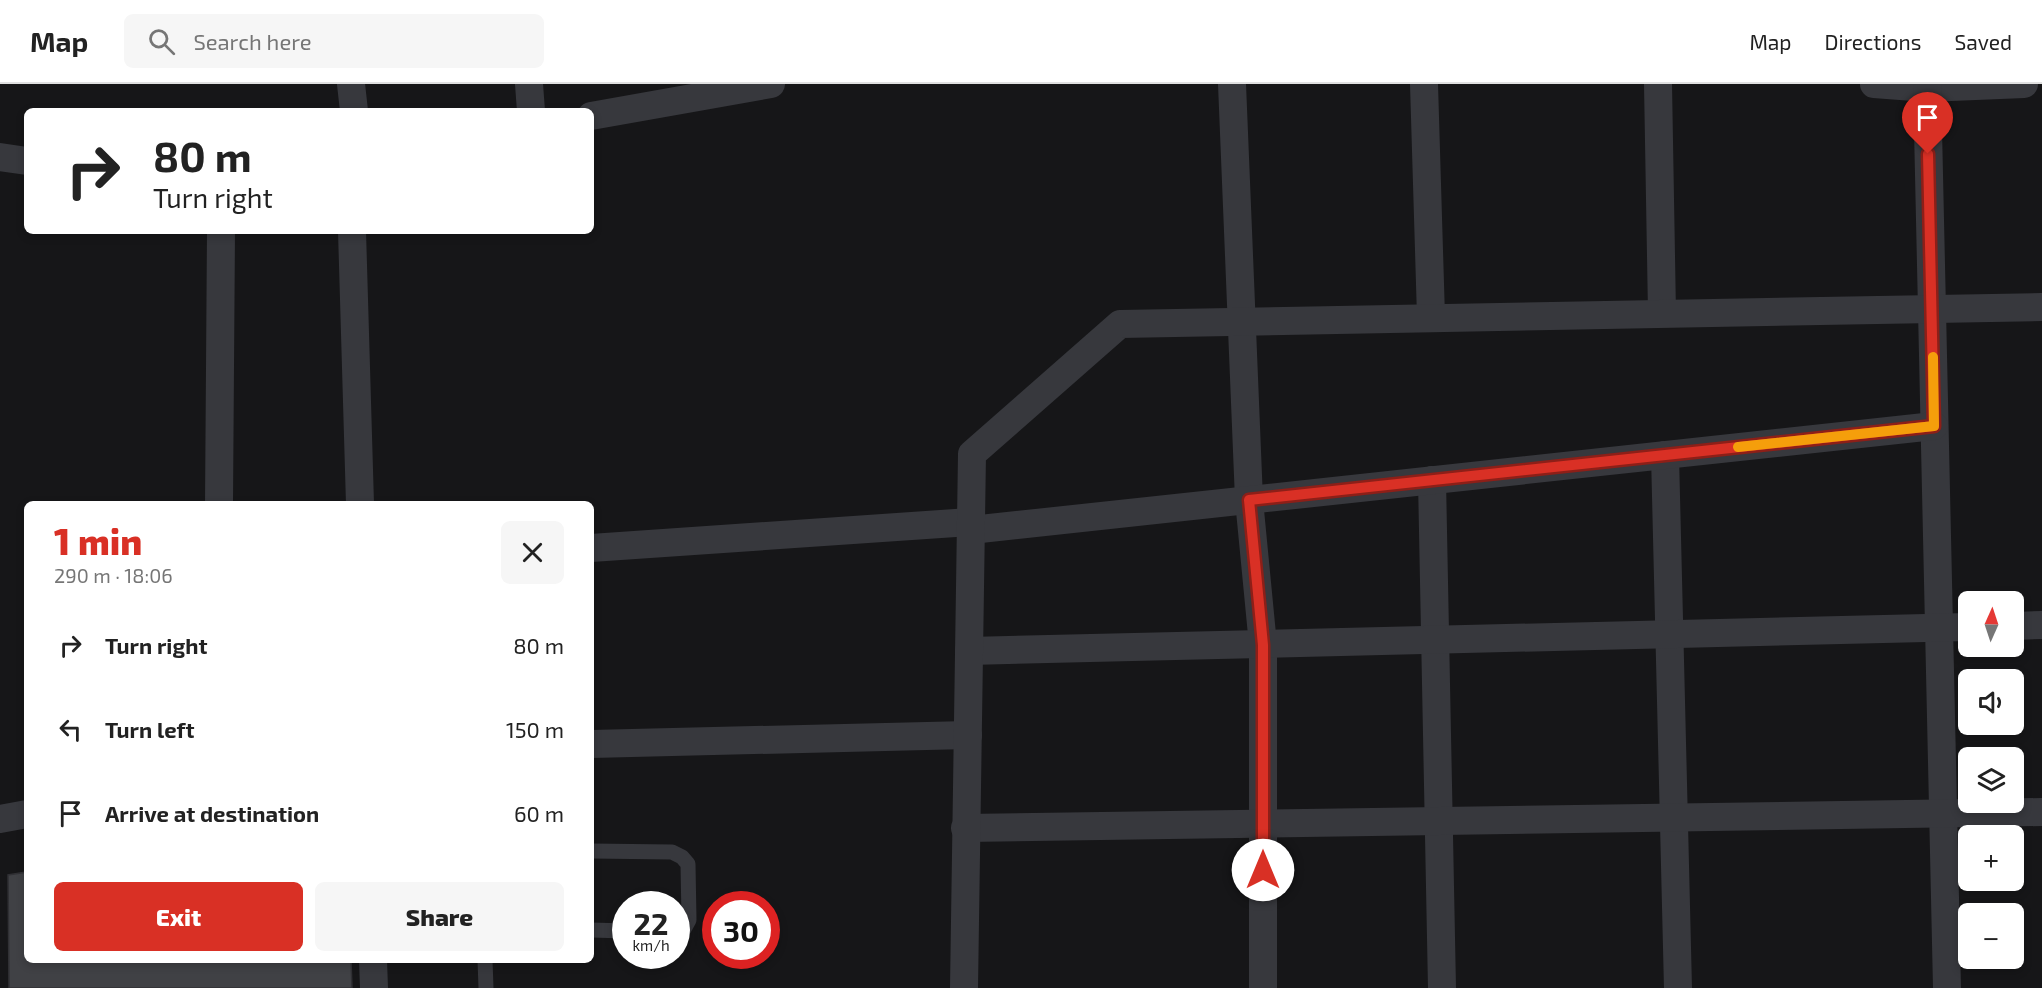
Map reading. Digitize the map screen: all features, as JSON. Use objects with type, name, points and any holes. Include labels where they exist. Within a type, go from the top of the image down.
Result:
[{"type":"street","points":[[351,84],[354,108]]},
{"type":"street","points":[[529,84],[531,108]]},
{"type":"street","points":[[594,115],[718,89],[771,84]]},
{"type":"street","points":[[1232,84],[1249,500],[1263,645],[1263,988]]},
{"type":"street","points":[[1424,84],[1431,317]]},
{"type":"street","points":[[1658,84],[1662,313]]},
{"type":"street","points":[[1874,84],[1927,86],[2024,84]]},
{"type":"street","points":[[1927,86],[1947,988]]},
{"type":"street","points":[[0,157],[24,161]]},
{"type":"street","points":[[219,501],[221,234]]},
{"type":"street","points":[[352,234],[360,501]]},
{"type":"street","points":[[964,988],[972,454],[1120,324],[2042,307]]},
{"type":"street","points":[[594,548],[970,526],[1249,500],[1934,426]]},
{"type":"street","points":[[1665,455],[1678,988]]},
{"type":"street","points":[[1432,480],[1442,988]]},
{"type":"street","points":[[2024,626],[2042,625]]},
{"type":"street","points":[[969,651],[1958,627]]},
{"type":"street","points":[[594,744],[968,735]]},
{"type":"street","points":[[965,828],[2042,812]]},
{"type":"street","points":[[0,819],[24,815]]},
{"type":"street","points":[[373,963],[374,988]]},
{"type":"lane","points":[[594,850],[672,852],[682,857],[688,864],[688,891]]},
{"type":"lane","points":[[594,930],[612,931]]},
{"type":"lane","points":[[485,963],[486,988]]},
{"type":"building","points":[[24,872],[24,963],[351,963],[352,988],[9,988],[8,875]]},
{"type":"slow traffic","points":[[1738,447],[1934,426],[1933,357]]},
{"type":"route","points":[[1263,870],[1263,645],[1249,500],[1934,426],[1928,154]]}]
